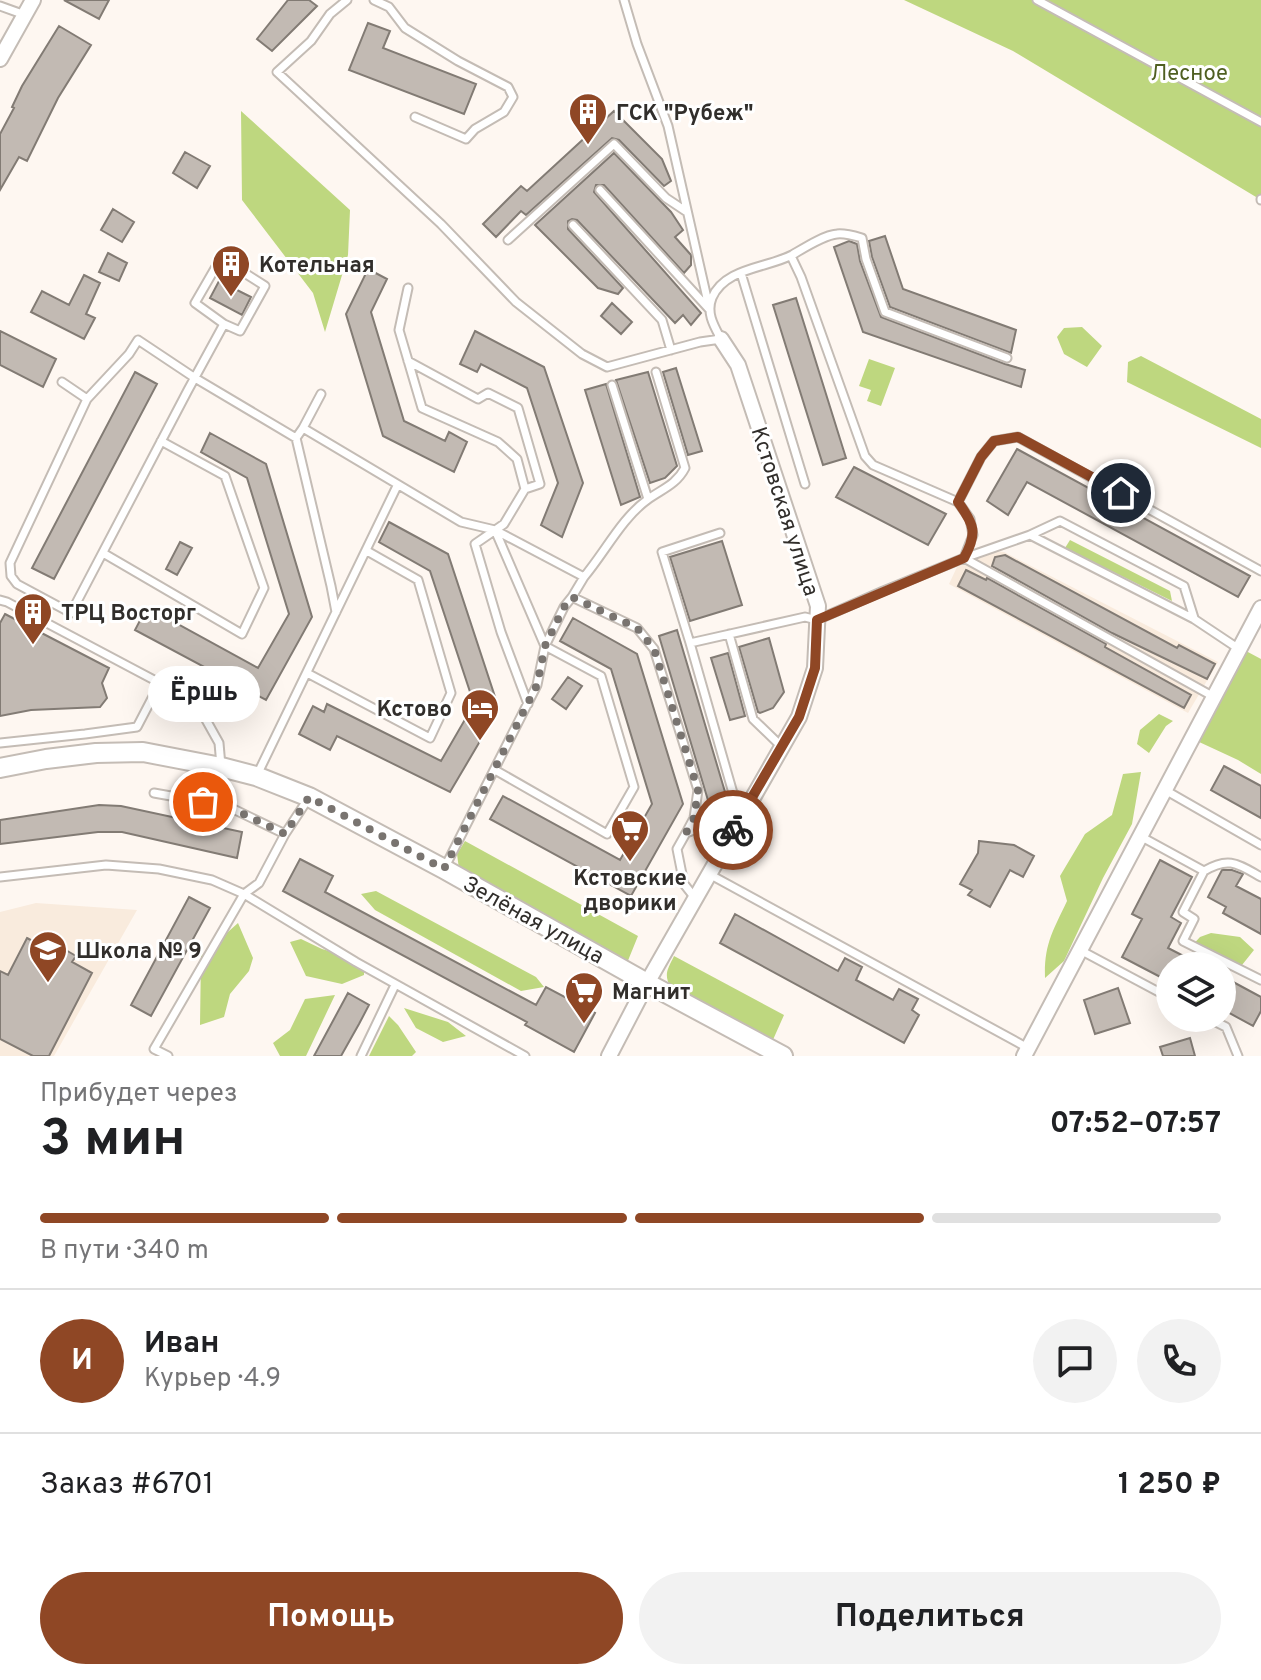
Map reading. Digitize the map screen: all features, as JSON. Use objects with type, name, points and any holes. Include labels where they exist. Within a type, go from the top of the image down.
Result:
[{"type":"main road","name":"Зелёная улица","points":[[0,768],[58,757],[143,752],[256,776],[309,797],[783,1056]]},
{"type":"street","points":[[0,59],[33,0]]},
{"type":"street","name":"Кстовская улица","points":[[609,1056],[647,983],[799,717],[815,668],[818,606],[738,365],[721,339]]},
{"type":"street","points":[[1026,1052],[1261,608]]},
{"type":"lane","points":[[347,0],[330,14],[311,41],[277,72],[441,224],[516,302],[582,354],[607,367],[721,339],[712,322],[668,126],[624,0]]},
{"type":"lane","points":[[374,0],[389,7],[405,28],[508,87],[513,97],[504,112],[475,129],[466,139],[415,117]]},
{"type":"lane","points":[[1037,0],[1261,122]]},
{"type":"lane","points":[[0,6],[25,15]]},
{"type":"lane","points":[[508,240],[614,144],[666,198],[687,212]]},
{"type":"lane","points":[[600,190],[709,309]]},
{"type":"lane","points":[[573,225],[662,320],[671,350]]},
{"type":"lane","points":[[709,309],[720,285],[741,273],[791,256],[836,234],[862,238],[866,259],[885,312],[1007,358]]},
{"type":"lane","points":[[791,256],[865,456],[873,465],[958,502],[970,519],[973,535],[964,558]]},
{"type":"lane","points":[[221,258],[265,286],[240,331],[224,324],[195,303],[221,258]]},
{"type":"lane","points":[[741,273],[805,484]]},
{"type":"lane","points":[[408,288],[399,330],[422,408],[498,442],[517,459],[525,489]]},
{"type":"lane","points":[[224,324],[195,378],[161,441],[71,613],[17,584],[11,576],[10,563],[87,399],[138,340],[195,378],[296,438],[336,614]]},
{"type":"lane","points":[[408,361],[478,399],[488,393],[518,408],[540,484],[525,489],[504,524],[475,544],[501,632],[528,704]]},
{"type":"lane","points":[[444,869],[537,685],[545,646],[564,607],[631,513],[680,479],[685,468],[656,372]]},
{"type":"lane","points":[[62,382],[87,399]]},
{"type":"lane","points":[[612,385],[648,499]]},
{"type":"lane","points":[[296,438],[321,394]]},
{"type":"lane","points":[[303,428],[461,522],[495,530],[584,577]]},
{"type":"lane","points":[[958,502],[981,457],[994,441],[1018,437],[1261,571]]},
{"type":"lane","points":[[103,553],[242,634],[264,588],[225,476],[161,441]]},
{"type":"lane","points":[[256,776],[397,486]]},
{"type":"lane","points":[[690,643],[805,617],[817,620],[1060,521],[1184,586],[1194,619]]},
{"type":"lane","points":[[495,530],[545,646],[601,676],[634,787],[607,834],[495,770]]},
{"type":"lane","points":[[720,533],[662,552],[733,793],[749,804]]},
{"type":"lane","points":[[1030,535],[1194,619],[1239,649]]},
{"type":"lane","points":[[307,673],[430,738],[451,693],[418,580],[367,551]]},
{"type":"lane","points":[[964,558],[1214,697]]},
{"type":"lane","points":[[572,597],[637,628],[654,649],[698,790],[694,818],[677,849],[684,884],[695,899]]},
{"type":"lane","points":[[0,600],[173,690],[205,718],[219,743],[221,767]]},
{"type":"lane","points":[[729,634],[753,719],[782,747]]},
{"type":"lane","points":[[0,743],[137,727],[160,683]]},
{"type":"lane","points":[[1165,790],[1261,845]]},
{"type":"lane","points":[[154,793],[227,806],[285,834]]},
{"type":"lane","points":[[168,1056],[154,1049],[244,894],[259,883],[309,797]]},
{"type":"lane","points":[[686,833],[710,824],[734,831]]},
{"type":"lane","points":[[1140,836],[1204,871]]},
{"type":"lane","points":[[1261,877],[1237,863],[1218,862],[1204,871],[1183,912],[1194,919],[1183,941],[1261,980]]},
{"type":"lane","points":[[0,877],[106,865],[159,869],[212,880],[244,894],[395,985],[523,1056]]},
{"type":"lane","points":[[709,874],[1026,1052]]},
{"type":"lane","points":[[1080,950],[1156,991]]},
{"type":"lane","points":[[361,1056],[395,985]]},
{"type":"lane","points":[[1228,1032],[1238,1056]]},
{"type":"shaded area","points":[[993,551],[1004,552],[1218,662],[1188,713],[949,584],[957,567]]},
{"type":"shaded area","name":"Школа № 9","points":[[36,903],[137,910],[54,1056],[0,1056],[0,912]]},
{"type":"green space","name":"Лесное","points":[[904,0],[1261,0],[1261,200],[1013,51]]},
{"type":"green space","points":[[241,111],[350,210],[348,255],[325,332],[313,293],[242,200]]},
{"type":"green space","points":[[1082,327],[1102,346],[1087,367],[1064,354],[1057,337],[1064,328]]},
{"type":"green space","points":[[1141,356],[1261,419],[1261,448],[1127,382],[1128,362]]},
{"type":"green space","points":[[869,359],[895,368],[881,406],[867,401],[871,390],[859,386]]},
{"type":"green space","points":[[1070,540],[1170,591],[1172,601],[1065,548]]},
{"type":"green space","points":[[1246,651],[1261,659],[1261,774],[1197,741]]},
{"type":"green space","points":[[1159,714],[1173,721],[1166,726],[1149,753],[1137,744],[1140,730]]},
{"type":"green space","points":[[1141,772],[1132,824],[1064,961],[1045,978],[1048,947],[1067,901],[1060,876],[1085,834],[1112,815],[1123,774]]},
{"type":"green space","points":[[465,841],[638,936],[627,963],[459,869],[457,854]]},
{"type":"green space","points":[[376,891],[536,977],[544,987],[521,991],[375,910],[361,894]]},
{"type":"green space","points":[[238,923],[253,958],[249,971],[230,994],[224,1017],[200,1025],[201,956]]},
{"type":"green space","points":[[1211,933],[1240,937],[1254,950],[1242,965],[1236,967],[1236,952],[1194,952],[1189,949],[1200,937]]},
{"type":"green space","points":[[301,939],[322,949],[364,961],[364,975],[342,984],[306,976],[290,942]]},
{"type":"green space","points":[[674,956],[784,1015],[772,1042],[671,988],[667,975]]},
{"type":"green space","points":[[335,995],[306,1056],[280,1056],[273,1043],[290,1030],[305,999]]},
{"type":"green space","points":[[404,1008],[448,1022],[466,1036],[443,1042],[416,1028]]},
{"type":"green space","points":[[389,1016],[416,1052],[412,1056],[369,1056]]},
{"type":"building","points":[[64,0],[109,0],[99,19]]},
{"type":"building","points":[[288,0],[309,0],[317,6],[272,51],[257,39]]},
{"type":"building","points":[[368,23],[390,31],[383,48],[476,84],[464,114],[349,70]]},
{"type":"building","points":[[59,26],[91,45],[58,98],[27,161],[19,157],[0,190],[0,134],[22,86]]},
{"type":"building","name":"ГСК \"Рубеж\"","points":[[614,111],[662,159],[671,181],[664,186],[619,140],[612,138],[526,215],[521,211],[496,237],[483,224],[521,186],[527,191]]},
{"type":"building","points":[[185,152],[210,166],[197,188],[173,173]]},
{"type":"building","points":[[614,153],[671,212],[683,230],[675,237],[691,255],[691,265],[684,273],[604,185],[596,185],[594,192],[701,313],[691,325],[683,315],[675,323],[577,220],[568,221],[568,229],[623,288],[618,294],[598,288],[535,225]]},
{"type":"building","points":[[113,209],[134,222],[122,242],[101,230]]},
{"type":"building","points":[[885,236],[903,289],[1016,330],[1011,353],[890,307],[869,241]]},
{"type":"building","points":[[849,241],[857,244],[860,261],[881,317],[1025,370],[1021,387],[863,332],[834,247]]},
{"type":"building","points":[[108,253],[127,263],[119,281],[99,272]]},
{"type":"building","points":[[368,269],[387,279],[371,312],[404,421],[445,441],[449,432],[467,442],[454,472],[383,436],[346,314]]},
{"type":"building","points":[[84,275],[100,283],[86,314],[95,318],[84,339],[31,312],[42,291],[69,305]]},
{"type":"building","name":"Котельная","points":[[219,281],[251,297],[242,315],[210,298]]},
{"type":"building","points":[[796,298],[846,458],[823,465],[773,305]]},
{"type":"building","points":[[612,303],[632,322],[621,334],[601,316]]},
{"type":"building","points":[[0,331],[56,359],[43,387],[0,365]]},
{"type":"building","points":[[475,331],[544,367],[583,483],[562,537],[541,525],[558,483],[527,388],[481,364],[477,372],[460,364]]},
{"type":"building","points":[[676,368],[702,451],[688,455],[663,372]]},
{"type":"building","points":[[135,372],[157,384],[54,579],[32,568]]},
{"type":"building","points":[[648,372],[677,466],[665,478],[650,483],[616,380]]},
{"type":"building","points":[[606,384],[640,497],[621,505],[585,390]]},
{"type":"building","points":[[210,433],[266,464],[312,617],[266,700],[135,630],[147,607],[258,668],[289,614],[247,478],[201,452]]},
{"type":"building","points":[[1017,449],[1250,576],[1238,597],[1027,482],[1008,515],[987,501]]},
{"type":"building","points":[[854,467],[946,514],[928,545],[836,497]]},
{"type":"building","points":[[389,522],[448,554],[499,709],[450,792],[337,736],[330,750],[299,734],[313,706],[324,712],[327,704],[441,761],[474,704],[430,571],[379,542]]},
{"type":"building","points":[[722,541],[742,605],[690,621],[670,557]]},
{"type":"building","points":[[180,542],[192,548],[177,575],[166,569]]},
{"type":"building","points":[[1005,555],[1177,648],[1179,645],[1215,664],[1207,679],[1112,633],[992,566],[995,557]]},
{"type":"building","points":[[966,570],[987,578],[1106,644],[1105,647],[1191,695],[1184,708],[958,586]]},
{"type":"building","name":"ТРЦ Восторг","points":[[5,614],[109,668],[102,683],[107,698],[100,707],[31,710],[0,716],[0,623]]},
{"type":"building","points":[[573,618],[637,654],[683,804],[631,896],[490,819],[503,796],[620,860],[652,804],[611,669],[560,641]]},
{"type":"building","points":[[677,630],[728,802],[710,807],[659,636]]},
{"type":"building","points":[[769,638],[784,692],[773,708],[760,713],[739,647]]},
{"type":"building","points":[[728,653],[745,716],[730,720],[711,658]]},
{"type":"building","points":[[568,677],[582,686],[566,709],[552,699]]},
{"type":"building","points":[[1224,766],[1261,786],[1261,818],[1211,790]]},
{"type":"building","points":[[99,805],[121,806],[242,832],[237,858],[122,832],[0,844],[0,820]]},
{"type":"building","points":[[979,841],[1014,845],[1034,856],[1023,877],[1010,870],[990,907],[968,895],[972,890],[960,884],[978,853]]},
{"type":"building","points":[[300,859],[333,876],[325,892],[536,1005],[546,987],[595,1013],[574,1052],[525,1025],[527,1022],[283,891]]},
{"type":"building","points":[[1160,860],[1192,877],[1171,917],[1181,923],[1168,948],[1176,952],[1156,952],[1156,975],[1122,957],[1142,919],[1132,914]]},
{"type":"building","points":[[1222,870],[1243,874],[1236,886],[1261,899],[1261,934],[1223,913],[1226,907],[1208,897]]},
{"type":"building","points":[[189,897],[210,908],[151,1016],[131,1005]]},
{"type":"building","points":[[735,914],[838,971],[845,958],[862,967],[856,980],[893,1000],[899,989],[918,999],[912,1010],[919,1015],[904,1043],[720,943]]},
{"type":"building","points":[[27,938],[60,956],[64,949],[76,956],[72,962],[92,973],[49,1056],[33,1056],[0,1039],[0,971],[8,975]]},
{"type":"building","points":[[1236,984],[1261,997],[1261,1011],[1253,1026],[1236,1017]]},
{"type":"building","points":[[1118,988],[1130,1023],[1095,1034],[1084,1000]]},
{"type":"building","points":[[348,993],[369,1005],[359,1024],[341,1056],[314,1056]]},
{"type":"building","points":[[1190,1038],[1195,1056],[1163,1056],[1160,1047]]},
{"type":"way so far","points":[[203,802],[227,806],[285,834],[309,797],[444,869],[537,685],[545,646],[572,597],[637,628],[654,649],[698,790],[694,818],[686,833],[710,824],[733,830]]},
{"type":"place","name":"ГСК \"Рубеж\"","points":[[588,146]]},
{"type":"place","name":"Котельная","points":[[231,298]]},
{"type":"place","name":"ТРЦ Восторг","points":[[33,646]]},
{"type":"place","name":"Кстово","points":[[480,742]]},
{"type":"place","name":"Ёршь","points":[[203,802]]},
{"type":"place","name":"Кстовские дворики","points":[[630,863]]},
{"type":"place","name":"Школа № 9","points":[[48,984]]},
{"type":"place","name":"Магнит","points":[[584,1025]]},
{"type":"route","points":[[733,830],[799,717],[815,668],[817,620],[964,558],[973,535],[970,519],[958,502],[981,457],[994,441],[1018,437],[1121,493]]}]
